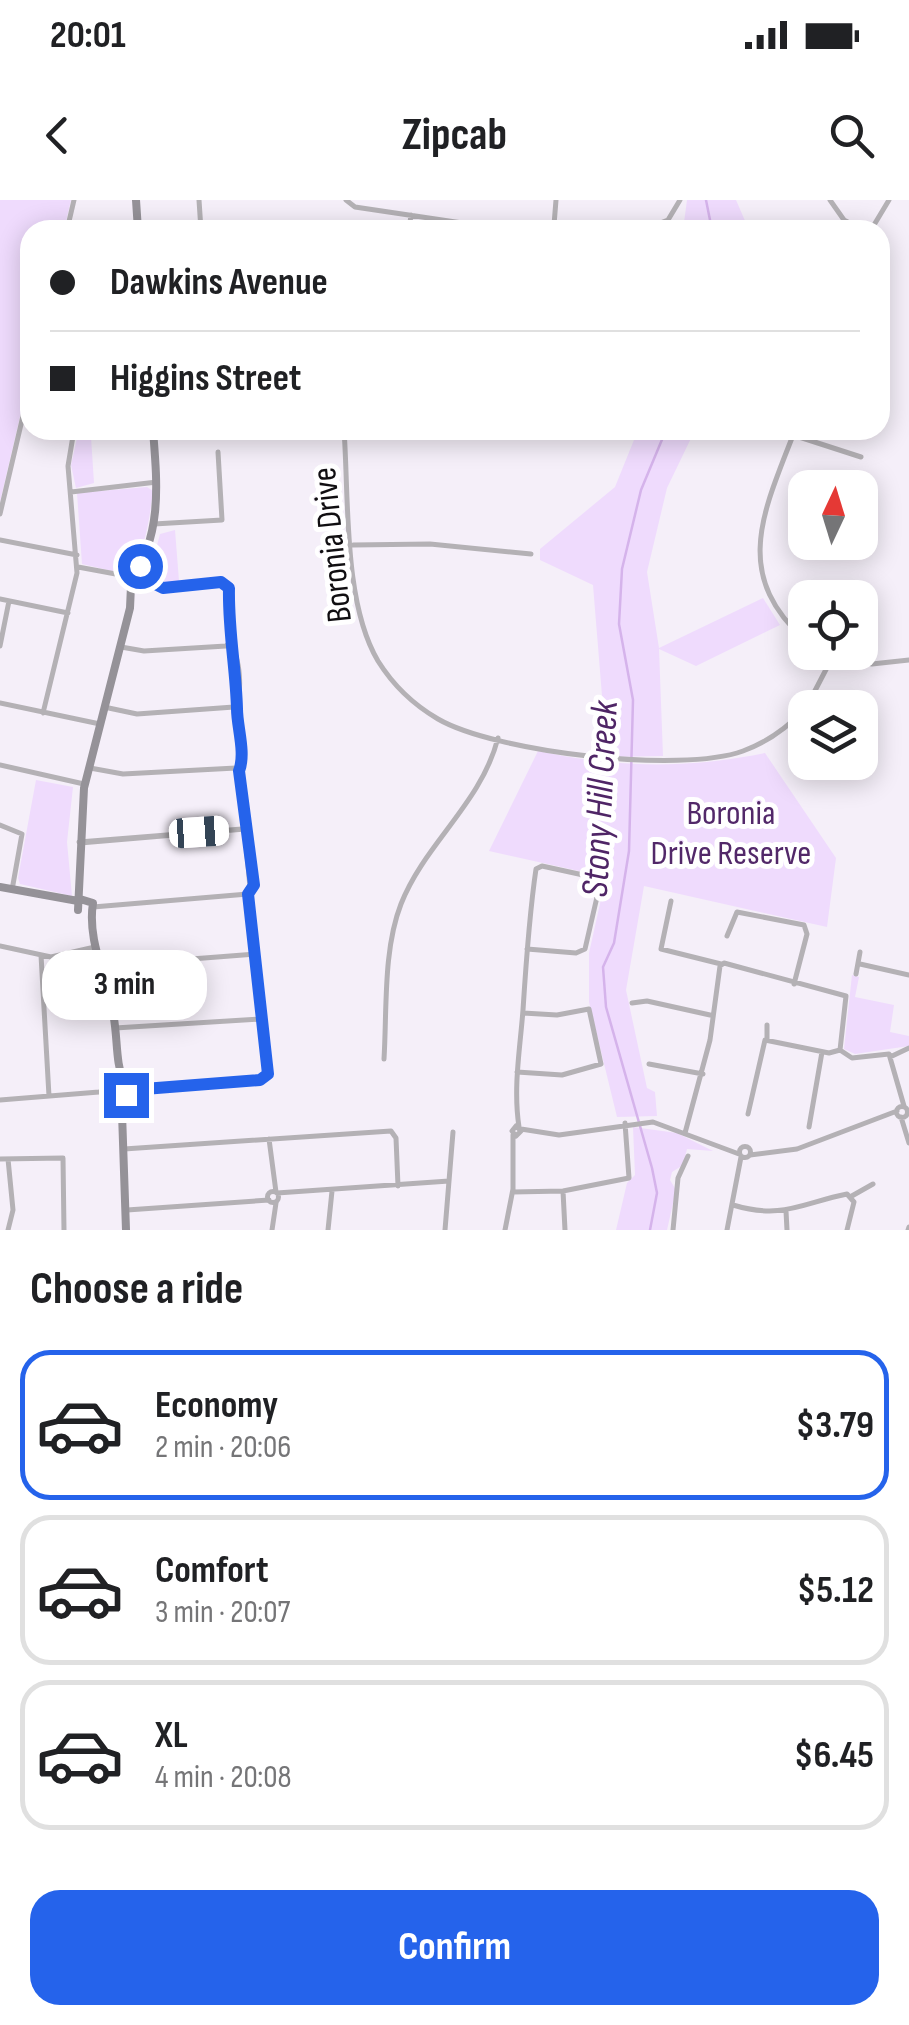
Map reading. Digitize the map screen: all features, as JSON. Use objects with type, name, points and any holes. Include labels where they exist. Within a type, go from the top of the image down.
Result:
[{"type":"street","points":[[346,200],[355,206],[443,220]]},
{"type":"street","points":[[410,220],[411,215]]},
{"type":"street","points":[[0,514],[20,440]]},
{"type":"street","points":[[45,713],[78,568],[71,491],[73,440]]},
{"type":"street","points":[[126,1230],[115,1028],[80,880],[78,842],[84,786],[153,522],[157,484],[154,440]]},
{"type":"street","name":"Boronia Drive","points":[[345,440],[361,623],[384,669],[407,696],[441,721],[498,738],[619,761],[742,752],[788,725]]},
{"type":"street","points":[[788,620],[774,603],[760,560],[760,524],[791,440]]},
{"type":"street","points":[[815,440],[861,457]]},
{"type":"street","points":[[153,522],[209,522],[219,517],[222,507],[218,452]]},
{"type":"street","points":[[71,491],[157,484]]},
{"type":"street","points":[[0,538],[77,552]]},
{"type":"street","points":[[352,546],[430,544],[531,554]]},
{"type":"street","points":[[78,568],[163,588],[212,584],[225,588],[231,631],[228,643]]},
{"type":"street","points":[[0,599],[68,615]]},
{"type":"street","points":[[0,646],[10,601]]},
{"type":"street","points":[[120,646],[136,650],[228,643]]},
{"type":"street","points":[[0,825],[15,828],[22,836],[6,889],[85,905],[248,892],[254,885],[237,770],[241,757],[234,709],[239,696],[236,652],[228,643]]},
{"type":"street","points":[[878,663],[909,660]]},
{"type":"street","points":[[0,703],[99,726]]},
{"type":"street","points":[[105,706],[140,714],[234,709]]},
{"type":"street","points":[[384,1058],[392,945],[401,904],[480,787],[498,738]]},
{"type":"street","points":[[0,765],[84,786]]},
{"type":"street","points":[[89,766],[123,774],[237,770]]},
{"type":"street","points":[[78,842],[236,833],[245,829]]},
{"type":"street","points":[[505,1230],[518,1131],[517,1073],[520,1027],[525,1013],[523,1001],[527,948],[534,878],[539,870],[548,868],[600,881],[586,942],[573,951],[527,948]]},
{"type":"street","points":[[0,1100],[265,1079],[263,1017],[248,892]]},
{"type":"street","points":[[671,901],[663,938],[664,946],[672,952],[844,998],[840,1050]]},
{"type":"street","points":[[727,936],[737,912],[797,924],[804,938],[794,985]]},
{"type":"street","points":[[0,946],[43,956],[95,945]]},
{"type":"street","points":[[856,974],[860,952]]},
{"type":"street","points":[[43,956],[51,1096]]},
{"type":"street","points":[[101,968],[256,956]]},
{"type":"street","points":[[860,964],[909,975]]},
{"type":"street","points":[[684,1132],[703,1074],[710,1015],[723,966]]},
{"type":"street","points":[[632,1002],[646,1001],[710,1015]]},
{"type":"street","points":[[517,1073],[562,1075],[600,1066],[592,1020],[586,1011],[525,1013]]},
{"type":"street","points":[[115,1028],[263,1017]]},
{"type":"street","points":[[748,1114],[762,1050],[768,1040],[767,1025]]},
{"type":"street","points":[[768,1040],[822,1052],[840,1050],[852,1058],[889,1058],[909,1048]]},
{"type":"street","points":[[810,1127],[822,1052]]},
{"type":"street","points":[[889,1058],[909,1143]]},
{"type":"street","points":[[649,1064],[703,1074]]},
{"type":"street","points":[[518,1131],[574,1134],[647,1122],[744,1154],[798,1148],[904,1112]]},
{"type":"street","points":[[513,1190],[560,1192],[620,1179],[628,1174],[629,1166],[623,1123]]},
{"type":"street","points":[[124,1150],[390,1131],[396,1136],[399,1186]]},
{"type":"street","points":[[446,1229],[453,1132]]},
{"type":"street","points":[[269,1142],[272,1230]]},
{"type":"street","points":[[728,1230],[744,1154]]},
{"type":"street","points":[[674,1230],[678,1178],[688,1156]]},
{"type":"street","points":[[8,1230],[13,1210],[6,1159],[63,1158],[64,1230]]},
{"type":"street","points":[[127,1208],[449,1184]]},
{"type":"street","points":[[733,1206],[786,1211],[850,1198],[873,1184]]},
{"type":"street","points":[[328,1230],[330,1191]]},
{"type":"street","points":[[560,1192],[565,1230]]},
{"type":"street","points":[[847,1230],[850,1198]]},
{"type":"street","points":[[786,1211],[787,1230]]},
{"type":"green space","points":[[0,200],[71,200],[66,220],[20,220],[20,417],[0,502]]},
{"type":"green space","points":[[687,200],[736,200],[745,220],[684,220]]},
{"type":"green space","points":[[77,440],[91,440],[94,483],[76,488],[71,465]]},
{"type":"green space","points":[[634,440],[690,440],[667,488],[647,572],[659,648],[763,598],[780,625],[696,666],[659,649],[663,756],[607,757],[593,585],[540,560],[540,549],[615,487]]},
{"type":"green space","points":[[147,487],[153,491],[148,525],[129,575],[82,564],[77,493]]},
{"type":"green space","points":[[175,530],[179,581],[160,582],[149,575],[160,534]]},
{"type":"green space","name":"Boronia Drive Reserve","points":[[538,751],[596,761],[652,764],[707,762],[765,753],[836,858],[827,927],[644,886],[626,990],[647,1088],[655,1092],[657,1116],[617,1117],[589,1002],[589,953],[606,877],[489,851]]},
{"type":"green space","points":[[36,780],[73,787],[67,842],[72,896],[20,884],[18,878]]},
{"type":"green space","points":[[852,975],[859,977],[855,997],[894,1005],[890,1032],[909,1036],[909,1046],[855,1054],[844,1049]]},
{"type":"green space","points":[[633,1127],[677,1133],[713,1151],[687,1149],[683,1165],[672,1172],[670,1180],[676,1190],[667,1230],[616,1230],[627,1183],[635,1175]]},
{"type":"waterway","name":"Stony Hill Creek","points":[[706,200],[710,220]]},
{"type":"waterway","name":"Stony Hill Creek","points":[[650,1230],[657,1193],[606,1007],[603,967],[614,943],[629,851],[633,700],[619,624],[622,569],[641,490],[662,440]]},
{"type":"route","points":[[126,1095],[144,1089],[260,1080],[268,1074],[248,894],[254,885],[239,771],[242,762],[235,708],[239,696],[236,652],[230,644],[233,637],[229,588],[221,582],[158,587],[143,578],[144,557],[140,566]]}]
